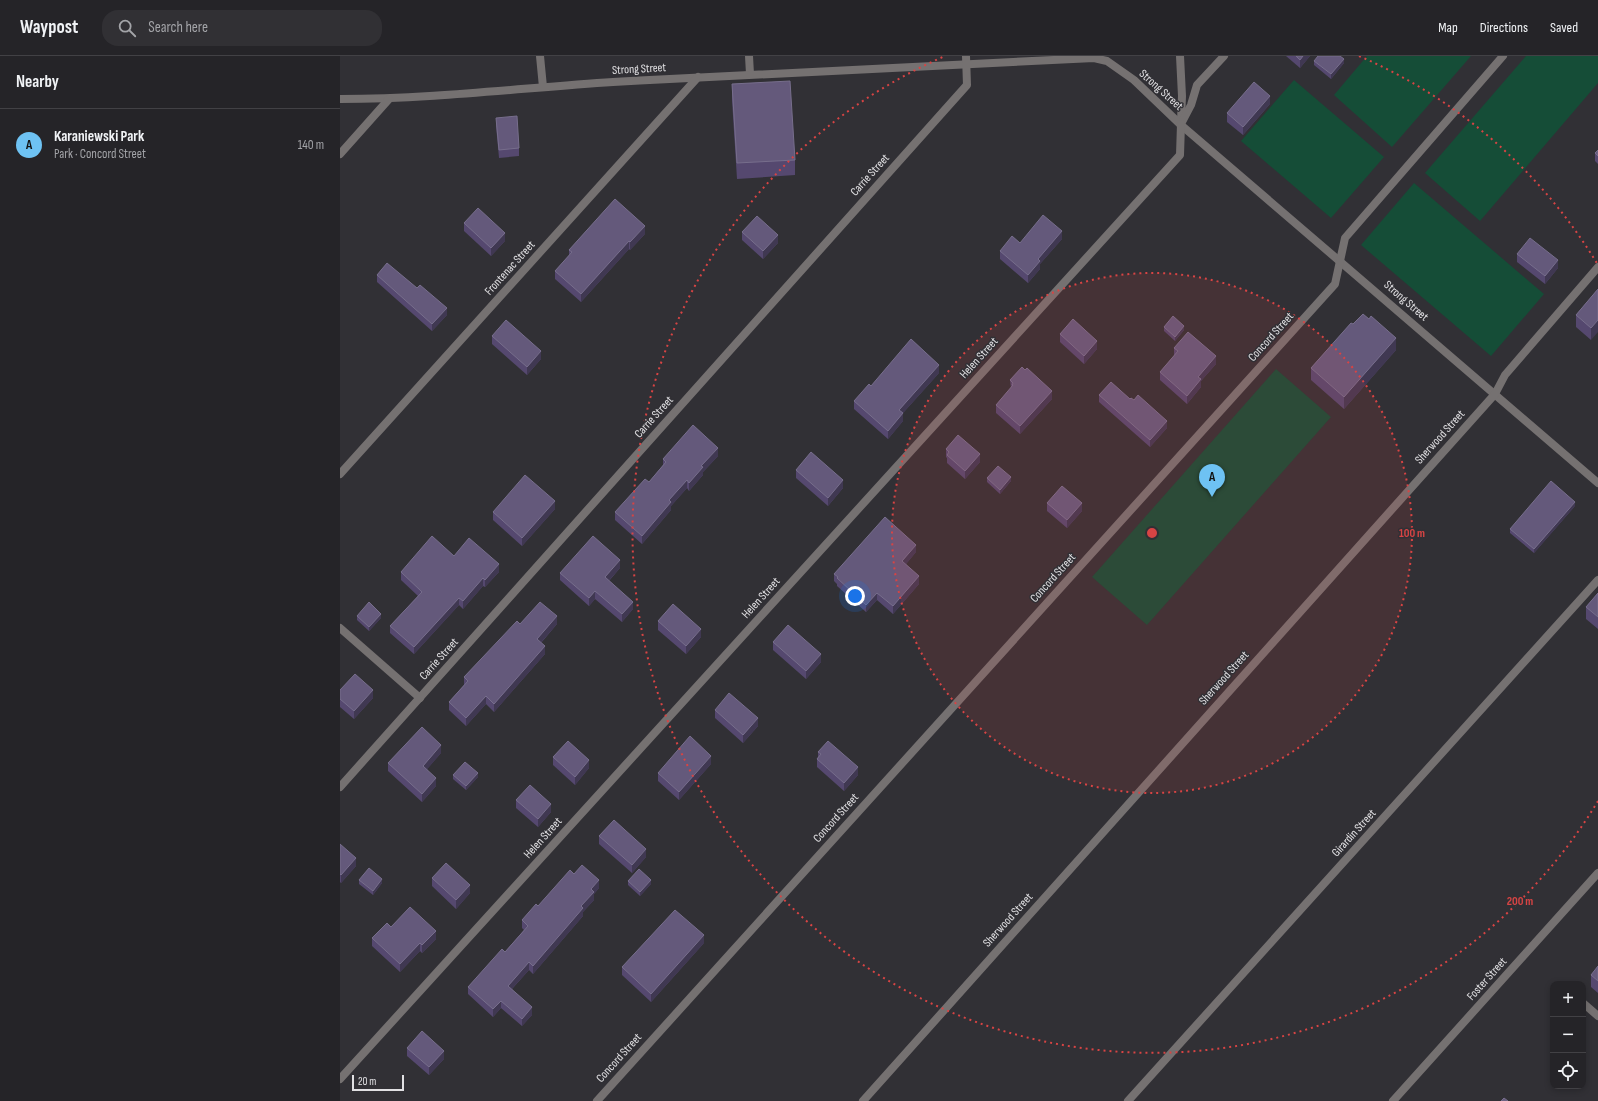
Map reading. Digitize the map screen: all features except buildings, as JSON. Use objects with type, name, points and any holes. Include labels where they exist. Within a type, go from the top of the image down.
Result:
[{"type":"street","points":[[540,56],[543,87]]},
{"type":"street","points":[[749,56],[750,74]]},
{"type":"street","name":"Helen Street","points":[[340,1080],[1180,155],[1182,96],[1180,56]]},
{"type":"street","points":[[1181,125],[1191,105],[1197,86],[1224,56]]},
{"type":"street","name":"Concord Street","points":[[597,1101],[1335,284],[1346,238],[1503,56]]},
{"type":"street","name":"Strong Street","points":[[340,99],[389,99],[543,87],[966,60],[1094,58],[1107,61],[1134,80],[1181,125],[1598,483]]},
{"type":"street","name":"Carrie Street","points":[[340,787],[967,85],[966,60]]},
{"type":"street","name":"Frontenac Street","points":[[340,474],[698,77]]},
{"type":"street","points":[[340,154],[389,99]]},
{"type":"street","name":"Sherwood Street","points":[[862,1101],[1495,394],[1505,375],[1598,267]]},
{"type":"street","name":"Girardin Street","points":[[1128,1101],[1598,580]]},
{"type":"street","points":[[340,628],[420,698]]},
{"type":"street","name":"Foster Street","points":[[1393,1101],[1598,873]]},
{"type":"street","points":[[1586,1006],[1598,1016]]},
{"type":"green space","points":[[1367,56],[1471,56],[1392,147],[1334,95]]},
{"type":"green space","points":[[1526,56],[1598,56],[1598,83],[1480,221],[1425,173]]},
{"type":"green space","points":[[1294,80],[1384,157],[1331,218],[1241,141]]},
{"type":"green space","points":[[1414,183],[1544,294],[1491,356],[1361,245]]},
{"type":"green space","points":[[1276,369],[1331,417],[1147,625],[1092,577]]},
{"type":"place","name":"Karaniewski Park","points":[[1212,497]]}]
